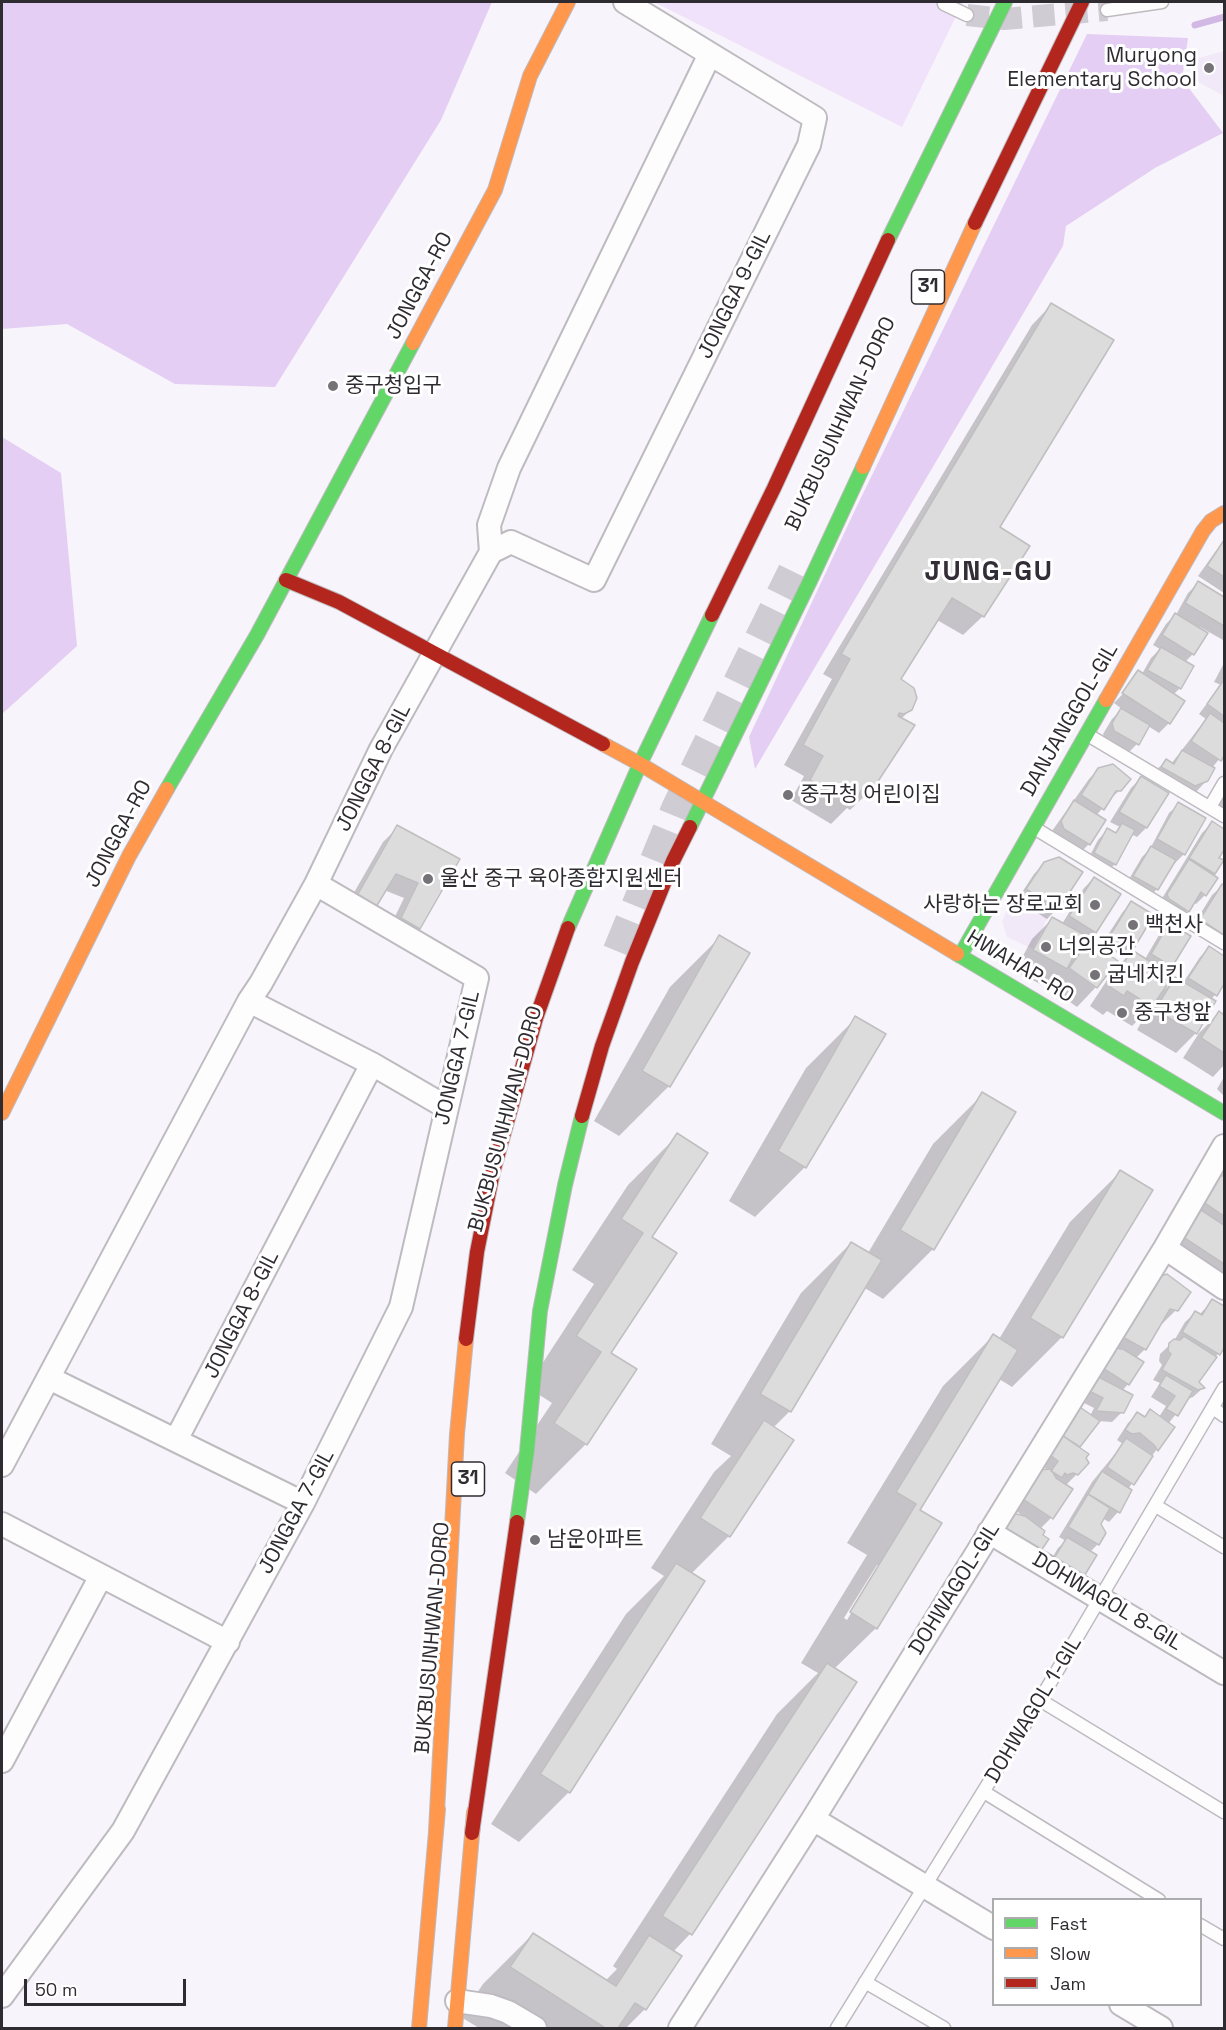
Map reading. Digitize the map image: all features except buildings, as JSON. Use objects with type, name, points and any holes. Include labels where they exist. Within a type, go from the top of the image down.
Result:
[{"type":"main road","name":"JONGGA-RO","points":[[2,1113],[129,856],[257,635],[495,190],[530,76],[568,2]]},
{"type":"main road","points":[[436,1832],[457,1434],[477,1252],[493,1172],[536,1018],[566,934],[640,764],[774,488],[912,190],[1005,2]]},
{"type":"main road","points":[[472,1833],[527,1451],[540,1311],[565,1185],[602,1046],[632,962],[673,861],[810,581],[984,203],[1082,2]]},
{"type":"main road","name":"DANJANGGOL-GIL","points":[[960,956],[1203,531],[1211,521],[1224,513]]},
{"type":"main road","points":[[286,580],[339,602],[640,764]]},
{"type":"main road","name":"HWAHAP-RO","points":[[640,764],[1224,1113]]},
{"type":"main road","name":"BUKBUSUNHWAN-DORO","points":[[420,2028],[469,1469]]},
{"type":"main road","points":[[455,2028],[499,1555]]},
{"type":"street","name":"JONGGA 9-GIL","points":[[491,552],[511,542],[594,580],[809,145],[815,118],[625,2]]},
{"type":"street","points":[[491,552],[489,525],[509,468],[710,54]]},
{"type":"street","name":"JONGGA 8-GIL","points":[[2,1465],[249,1001],[316,884],[381,748],[491,552]]},
{"type":"street","name":"JONGGA 7-GIL","points":[[2,1996],[123,1831],[303,1503],[401,1307],[477,978],[316,884]]},
{"type":"street","points":[[249,1001],[372,1064],[446,1107]]},
{"type":"street","name":"JONGGA 8-GIL","points":[[176,1440],[372,1064]]},
{"type":"street","name":"DOHWAGOL-GIL","points":[[680,2028],[813,1819],[1165,1248],[1224,1146]]},
{"type":"street","points":[[1165,1248],[1224,1288]]},
{"type":"street","points":[[49,1378],[303,1503]]},
{"type":"street","points":[[2,1524],[228,1642]]},
{"type":"street","name":"DOHWAGOL 8-GIL","points":[[989,1532],[1224,1673]]},
{"type":"street","points":[[2,1761],[101,1576]]},
{"type":"street","points":[[813,1819],[992,1927]]},
{"type":"street","points":[[457,2001],[491,2006],[508,2012],[535,2028]]},
{"type":"street","points":[[1124,2006],[1161,2028]]},
{"type":"lane","points":[[1107,10],[1162,2]]},
{"type":"lane","points":[[944,4],[967,15]]},
{"type":"lane","points":[[1087,734],[1224,816]]},
{"type":"lane","points":[[1210,807],[1224,783]]},
{"type":"lane","points":[[1033,827],[1224,943]]},
{"type":"lane","name":"DOHWAGOL 1-GIL","points":[[837,2028],[1040,1700],[1224,1388]]},
{"type":"lane","points":[[1213,1408],[1224,1416]]},
{"type":"lane","points":[[1156,1506],[1224,1547]]},
{"type":"lane","points":[[1040,1700],[1224,1812]]},
{"type":"lane","points":[[984,1792],[1157,1898]]},
{"type":"lane","points":[[1202,1926],[1224,1939]]},
{"type":"lane","points":[[865,1982],[944,2028]]},
{"type":"shaded area","points":[[2,2],[492,2],[441,120],[275,387],[175,384],[67,324],[2,329]]},
{"type":"shaded area","points":[[654,2],[963,2],[902,127]]},
{"type":"shaded area","points":[[1087,34],[1188,38],[1182,79],[1223,133],[1155,168],[1066,226],[1063,246],[755,769],[749,737],[855,510]]},
{"type":"shaded area","name":"Muryong Elementary School","points":[[1224,51],[1224,96],[1191,78],[1195,59]]},
{"type":"shaded area","points":[[2,437],[61,473],[77,646],[2,714]]},
{"type":"shaded area","points":[[1012,900],[1048,917],[1033,949],[1007,937],[1002,921]]},
{"type":"waterway","points":[[1195,25],[1224,17]]},
{"type":"tunnel","points":[[967,15],[1004,19],[1107,10]]},
{"type":"tunnel","points":[[619,952],[678,808],[794,572]]},
{"type":"traffic: fast","points":[[888,240],[1005,2]]},
{"type":"traffic: fast","points":[[167,789],[257,635],[413,343]]},
{"type":"traffic: fast","points":[[690,827],[863,467]]},
{"type":"traffic: fast","points":[[568,928],[640,764],[712,615]]},
{"type":"traffic: fast","points":[[960,956],[1106,700]]},
{"type":"traffic: fast","points":[[957,954],[1224,1113]]},
{"type":"traffic: fast","points":[[517,1522],[527,1451],[540,1311],[565,1185],[582,1116]]},
{"type":"traffic: slow","points":[[413,343],[495,190],[530,76],[568,2]]},
{"type":"traffic: slow","points":[[863,467],[975,223]]},
{"type":"traffic: slow","points":[[1106,700],[1203,531],[1211,521],[1224,513]]},
{"type":"traffic: slow","points":[[603,744],[957,954]]},
{"type":"traffic: slow","points":[[2,1113],[129,856],[167,789]]},
{"type":"traffic: slow","points":[[436,1831],[457,1434],[466,1339]]},
{"type":"traffic: slow","points":[[419,2028],[438,1809]]},
{"type":"traffic: slow","points":[[455,2028],[474,1812]]},
{"type":"traffic: jam","points":[[975,223],[1082,2]]},
{"type":"traffic: jam","points":[[712,615],[774,488],[888,240]]},
{"type":"traffic: jam","points":[[286,580],[339,602],[603,744]]},
{"type":"traffic: jam","points":[[582,1116],[602,1046],[632,962],[673,861],[690,827]]},
{"type":"traffic: jam","points":[[466,1339],[477,1252],[493,1172],[536,1018],[568,928]]},
{"type":"traffic: jam","points":[[472,1833],[517,1522]]},
{"type":"place","name":"Muryong Elementary School","points":[[1209,68]]},
{"type":"place","name":"중구청입구","points":[[333,386]]},
{"type":"place","name":"중구청 어린이집","points":[[788,795]]},
{"type":"place","name":"울산 중구 육아종합지원센터","points":[[428,879]]},
{"type":"place","name":"사랑하는 장로교회","points":[[1095,905]]},
{"type":"place","name":"백천사","points":[[1133,925]]},
{"type":"place","name":"너의공간","points":[[1046,947]]},
{"type":"place","name":"굽네치킨","points":[[1095,975]]},
{"type":"place","name":"중구청앞","points":[[1122,1013]]},
{"type":"place","name":"남운아파트","points":[[535,1540]]},
{"type":"district","name":"JUNG-GU","points":[[989,573]]}]
